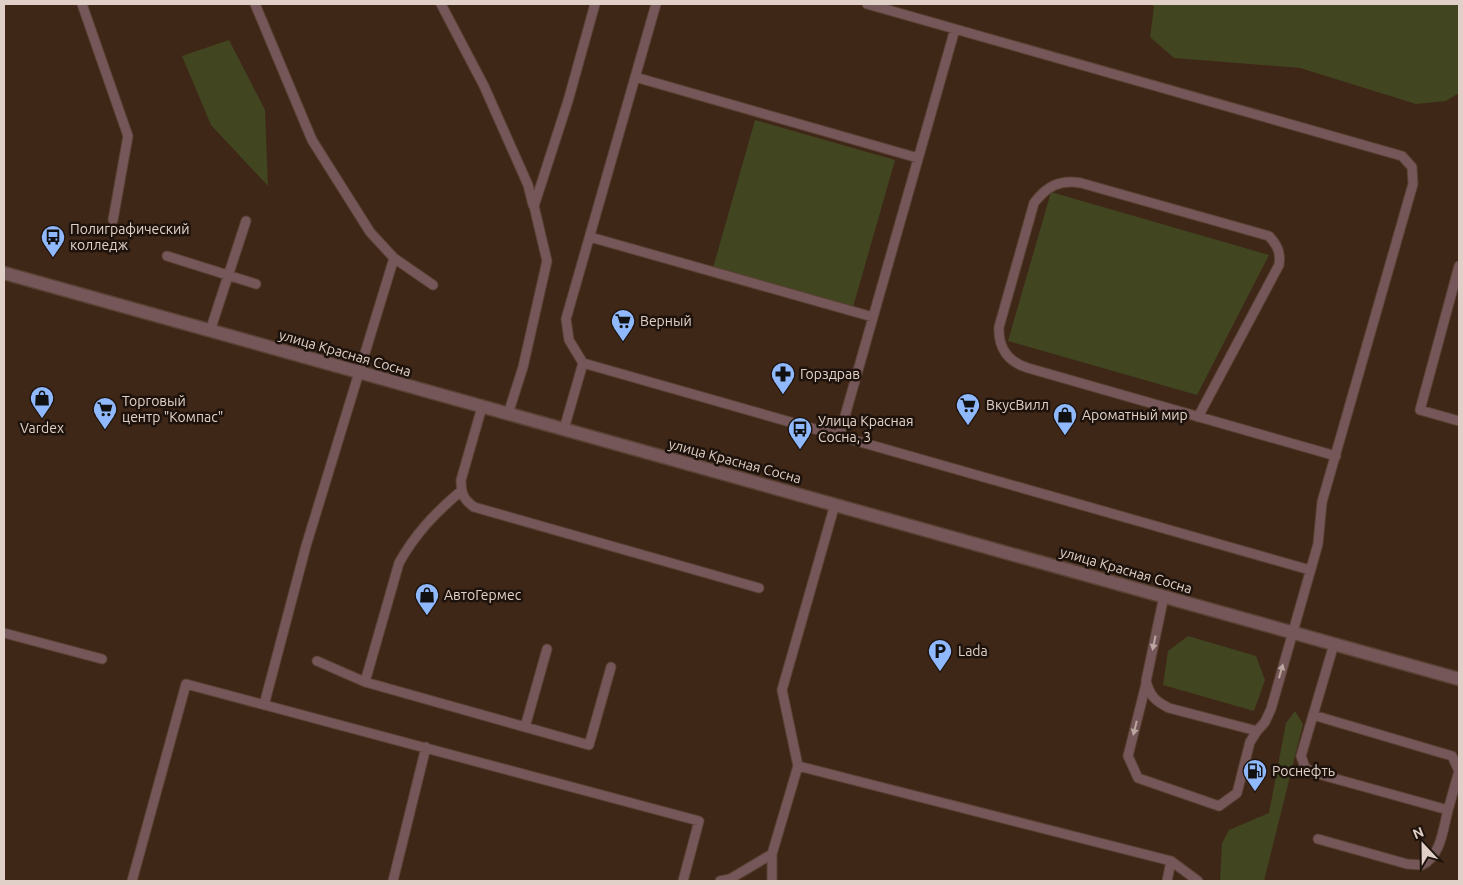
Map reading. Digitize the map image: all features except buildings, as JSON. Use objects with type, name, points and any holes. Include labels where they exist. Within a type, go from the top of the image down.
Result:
[{"type":"street","name":"улица Красная Сосна","points":[[4,273],[1459,678]]},
{"type":"lane","points":[[82,4],[128,136],[113,220]]},
{"type":"lane","points":[[255,4],[312,140],[370,232],[394,258],[433,285]]},
{"type":"lane","points":[[441,4],[484,86],[528,185],[547,260],[523,368],[508,414]]},
{"type":"lane","points":[[534,206],[568,100],[595,4]]},
{"type":"lane","points":[[656,4],[566,320],[569,340],[583,363],[1310,570]]},
{"type":"lane","points":[[867,4],[1402,156],[1408,161],[1414,175],[1413,184],[1320,511],[1319,537],[1271,709],[1265,722],[1250,742],[1237,793],[1219,806],[1138,778],[1128,756],[1164,596]]},
{"type":"lane","points":[[839,436],[955,29]]},
{"type":"lane","points":[[635,77],[918,158]]},
{"type":"lane","points":[[1198,417],[1279,265],[1280,253],[1275,242],[1269,236],[1081,183],[1061,182],[1052,185],[1034,203],[999,327],[1000,344],[1009,358],[1023,366],[1198,417],[1336,456]]},
{"type":"lane","points":[[210,331],[246,221]]},
{"type":"lane","points":[[590,237],[873,317]]},
{"type":"lane","points":[[167,256],[256,284]]},
{"type":"lane","points":[[264,705],[306,546],[394,258]]},
{"type":"lane","points":[[1459,266],[1420,410],[1459,421]]},
{"type":"lane","points":[[564,429],[583,363]]},
{"type":"lane","points":[[482,407],[461,480],[461,491],[466,501],[474,507],[759,588]]},
{"type":"lane","points":[[365,682],[399,563],[427,521],[461,491]]},
{"type":"lane","points":[[772,881],[772,854],[798,766],[782,690],[834,504]]},
{"type":"lane","points":[[4,632],[102,659]]},
{"type":"lane","points":[[1334,644],[1302,756],[1305,768],[1311,772],[1448,810]]},
{"type":"lane","points":[[525,727],[547,649]]},
{"type":"lane","points":[[317,661],[365,682],[589,745],[611,667]]},
{"type":"lane","points":[[1146,681],[1149,693],[1155,701],[1168,708],[1257,731]]},
{"type":"lane","points":[[132,881],[186,684],[699,821],[683,881]]},
{"type":"lane","points":[[1313,715],[1452,756],[1459,771],[1433,858],[1422,866],[1407,864],[1318,839]]},
{"type":"lane","points":[[393,881],[426,747]]},
{"type":"lane","points":[[798,766],[1171,861],[1198,881]]},
{"type":"lane","points":[[720,881],[730,878],[772,854]]},
{"type":"lane","points":[[1167,881],[1171,861]]},
{"type":"green space","points":[[1151,4],[1459,4],[1459,93],[1446,101],[1416,104],[1300,68],[1174,58],[1150,37],[1154,7]]},
{"type":"green space","points":[[229,40],[265,110],[268,186],[211,125],[182,56]]},
{"type":"green space","points":[[755,120],[895,160],[853,307],[713,268]]},
{"type":"green space","points":[[1051,192],[1269,255],[1197,395],[1008,341]]},
{"type":"green space","points":[[1188,636],[1256,656],[1265,680],[1254,711],[1163,685],[1168,651]]},
{"type":"green space","points":[[1295,711],[1303,724],[1264,881],[1220,881],[1222,843],[1229,830],[1269,813],[1286,723]]},
{"type":"place","name":"Полиграфический колледж","points":[[53,258]]},
{"type":"place","name":"Верный","points":[[623,342]]},
{"type":"place","name":"Горздрав","points":[[783,395]]},
{"type":"place","name":"Vardex","points":[[42,419]]},
{"type":"place","name":"ВкусВилл","points":[[968,426]]},
{"type":"place","name":"Торговый центр \"Компас\"","points":[[105,430]]},
{"type":"place","name":"Ароматный мир","points":[[1065,436]]},
{"type":"place","name":"Улица Красная Сосна, 3","points":[[800,450]]},
{"type":"place","name":"АвтоГермес","points":[[427,616]]},
{"type":"place","name":"Lada","points":[[940,672]]},
{"type":"place","name":"Роснефть","points":[[1255,792]]}]
